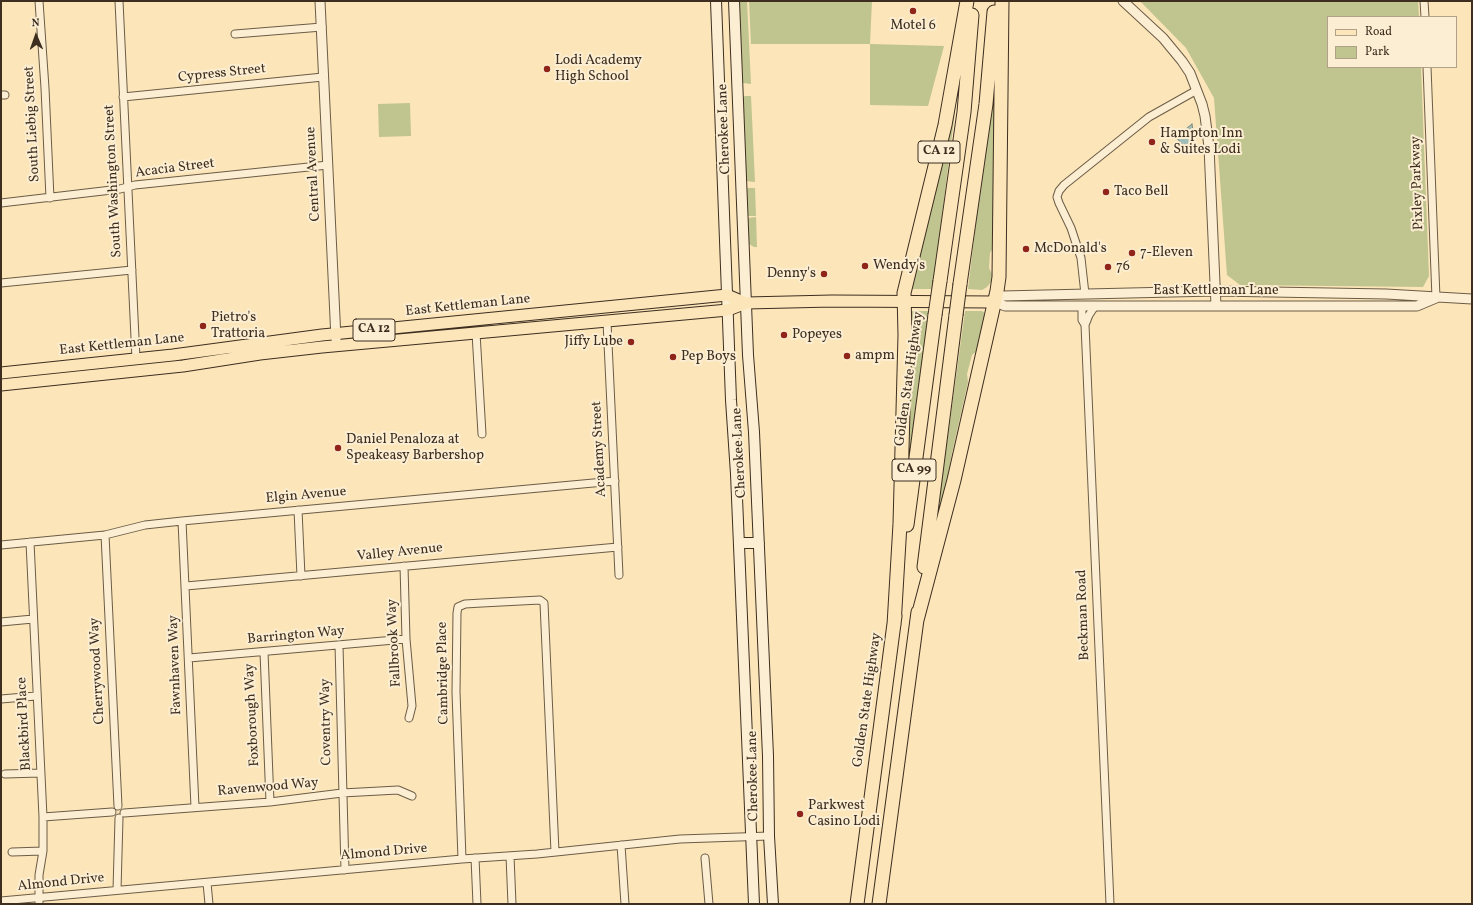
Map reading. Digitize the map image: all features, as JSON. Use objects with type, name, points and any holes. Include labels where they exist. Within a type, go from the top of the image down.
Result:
[{"type":"highway","name":"CA 12","points":[[903,301],[945,125],[966,1]]},
{"type":"highway","name":"Golden State Highway","points":[[857,904],[935,315],[964,112],[973,1]]},
{"type":"highway","name":"CA 99","points":[[879,904],[960,284],[986,104],[995,1]]},
{"type":"highway","points":[[917,620],[954,480],[995,302],[999,277],[1002,1]]},
{"type":"highway","points":[[894,625],[900,524],[904,342],[903,301]]},
{"type":"main road","name":"Cherokee Lane","points":[[716,1],[727,296],[754,904]]},
{"type":"main road","name":"Cherokee Lane","points":[[734,1],[748,355],[754,432],[768,756],[772,904]]},
{"type":"main road","name":"East Kettleman Lane","points":[[1,373],[136,360],[271,341],[336,334],[727,296],[746,303]]},
{"type":"main road","name":"East Kettleman Lane","points":[[1,385],[183,366],[260,354],[337,346],[728,310],[746,303],[775,301],[995,302]]},
{"type":"main road","points":[[739,543],[759,543]]},
{"type":"street","name":"South Liebig Street","points":[[39,1],[50,198]]},
{"type":"street","name":"South Washington Street","points":[[119,1],[136,360]]},
{"type":"street","name":"Central Avenue","points":[[320,1],[337,346]]},
{"type":"street","points":[[1123,1],[1173,49],[1190,73],[1205,116],[1216,306]]},
{"type":"street","points":[[1424,1],[1425,16]]},
{"type":"street","points":[[235,34],[322,27]]},
{"type":"street","name":"Pixley Parkway","points":[[1427,68],[1436,298]]},
{"type":"street","name":"Cypress Street","points":[[123,96],[323,77]]},
{"type":"street","points":[[1023,306],[1031,301],[1080,300],[1086,294],[1081,258],[1059,203],[1059,190],[1150,117],[1197,90]]},
{"type":"street","name":"Acacia Street","points":[[1,203],[128,188],[135,185],[328,165]]},
{"type":"street","points":[[1,283],[132,270]]},
{"type":"street","name":"East Kettleman Lane","points":[[1436,298],[1417,306],[1004,306],[995,302],[1002,296],[1215,291],[1386,294],[1472,299]]},
{"type":"street","points":[[1082,306],[1094,299],[1126,298],[1136,293]]},
{"type":"street","name":"Beckman Road","points":[[1082,306],[1082,320],[1085,325]]},
{"type":"street","name":"Beckman Road","points":[[1095,306],[1089,314],[1085,325],[1110,904]]},
{"type":"street","name":"Academy Street","points":[[607,322],[619,575]]},
{"type":"street","points":[[476,332],[482,434]]},
{"type":"street","name":"Elgin Avenue","points":[[1,545],[105,535],[145,525],[182,521],[615,481]]},
{"type":"street","points":[[298,510],[301,576]]},
{"type":"street","name":"Fawnhaven Way","points":[[182,521],[195,807]]},
{"type":"street","name":"Cherrywood Way","points":[[105,535],[118,806]]},
{"type":"street","name":"Blackbird Place","points":[[30,542],[36,696],[43,817],[43,851],[39,875],[39,901]]},
{"type":"street","name":"Valley Avenue","points":[[186,586],[618,547]]},
{"type":"street","name":"Fallbrook Way","points":[[404,566],[406,639],[412,706],[409,718]]},
{"type":"street","name":"Cambridge Place","points":[[462,859],[456,692],[456,613],[458,607],[465,604],[540,600],[544,603],[555,852]]},
{"type":"street","points":[[1,622],[33,619]]},
{"type":"street","name":"Barrington Way","points":[[188,658],[406,639]]},
{"type":"street","name":"Coventry Way","points":[[339,645],[345,870]]},
{"type":"street","name":"Foxborough Way","points":[[264,652],[270,802]]},
{"type":"street","points":[[1,699],[36,696]]},
{"type":"street","points":[[5,774],[40,773]]},
{"type":"street","name":"Ravenwood Way","points":[[121,816],[195,807],[270,802],[342,793],[398,790],[412,796]]},
{"type":"street","points":[[112,812],[114,808],[118,806],[122,808],[117,890]]},
{"type":"street","points":[[43,817],[112,812]]},
{"type":"street","points":[[112,812],[115,817],[121,816]]},
{"type":"street","name":"Almond Drive","points":[[1,901],[39,901],[117,890],[555,852],[680,839],[769,836]]},
{"type":"street","points":[[621,845],[625,904]]},
{"type":"street","points":[[12,852],[43,851]]},
{"type":"street","points":[[510,856],[512,904]]},
{"type":"street","points":[[475,858],[477,904]]},
{"type":"street","points":[[705,858],[709,904]]},
{"type":"street","points":[[207,883],[209,904]]},
{"type":"green space","points":[[739,1],[747,1],[751,84],[743,83]]},
{"type":"green space","points":[[749,1],[872,1],[870,44],[751,44]]},
{"type":"green space","points":[[1140,1],[1418,1],[1419,16],[1327,16],[1327,68],[1421,68],[1429,276],[1423,287],[1240,285],[1227,275],[1214,98],[1186,48]]},
{"type":"green space","points":[[870,44],[944,46],[928,106],[870,105]]},
{"type":"green space","points":[[996,55],[994,246],[990,253],[989,268],[992,274],[991,282],[987,287],[982,290],[968,289]]},
{"type":"green space","points":[[957,95],[933,289],[913,289],[911,287]]},
{"type":"green space","points":[[751,96],[755,182],[746,181],[743,97]]},
{"type":"green space","points":[[410,103],[411,136],[379,137],[378,104]]},
{"type":"green space","points":[[748,188],[755,188],[756,216],[748,216]]},
{"type":"green space","points":[[756,217],[757,247],[754,247],[749,244],[748,218]]},
{"type":"green space","points":[[912,311],[929,311],[907,471],[908,313]]},
{"type":"green space","points":[[965,311],[981,311],[984,312],[985,316],[977,351],[972,355],[967,374],[968,382],[943,502],[939,502]]},
{"type":"water","points":[[1192,124],[1194,139],[1184,147],[1176,137]]},
{"type":"place","name":"Motel 6","points":[[913,11]]},
{"type":"place","name":"Lodi Academy High School","points":[[547,69]]},
{"type":"place","name":"Hampton Inn & Suites Lodi","points":[[1152,142]]},
{"type":"place","name":"Taco Bell","points":[[1106,192]]},
{"type":"place","name":"McDonald's","points":[[1026,249]]},
{"type":"place","name":"7-Eleven","points":[[1132,253]]},
{"type":"place","name":"Wendy's","points":[[865,266]]},
{"type":"place","name":"76","points":[[1108,267]]},
{"type":"place","name":"Denny's","points":[[824,274]]},
{"type":"place","name":"Pietro's Trattoria","points":[[203,326]]},
{"type":"place","name":"Popeyes","points":[[784,335]]},
{"type":"place","name":"Jiffy Lube","points":[[631,342]]},
{"type":"place","name":"ampm","points":[[847,356]]},
{"type":"place","name":"Pep Boys","points":[[673,357]]},
{"type":"place","name":"Daniel Penaloza at Speakeasy Barbershop","points":[[338,448]]},
{"type":"place","name":"Parkwest Casino Lodi","points":[[800,814]]}]
